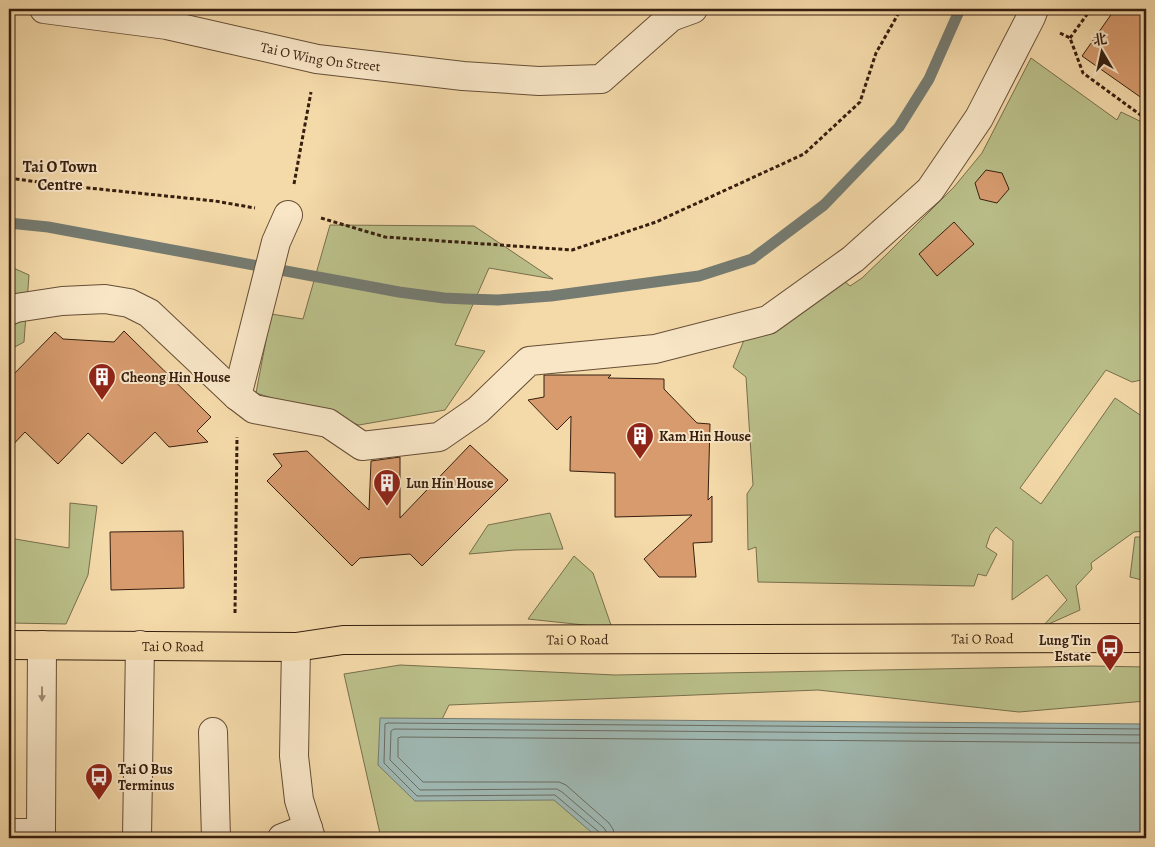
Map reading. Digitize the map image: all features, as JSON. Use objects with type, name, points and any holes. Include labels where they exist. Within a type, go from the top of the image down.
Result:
[{"type":"main road","name":"Tai O Road","points":[[9,645],[296,646],[343,640],[1146,638]]},
{"type":"street","name":"Tai O Wing On Street","points":[[44,9],[166,25],[317,59],[463,76],[539,81],[601,78],[671,17],[693,9]]},
{"type":"street","points":[[9,311],[16,308],[62,302],[105,299],[129,303],[149,314],[254,409],[328,423],[362,446],[439,437],[478,410],[529,361],[655,349],[768,320],[853,259],[930,190],[979,118],[1032,13]]},
{"type":"street","points":[[238,396],[276,242],[288,215]]},
{"type":"street","points":[[9,834],[41,833],[42,645]]},
{"type":"street","points":[[137,838],[140,646]]},
{"type":"street","points":[[282,838],[309,833],[299,800],[294,756],[296,646]]},
{"type":"street","points":[[214,732],[216,838]]},
{"type":"path","points":[[9,178],[60,186],[215,200],[288,215],[323,219],[385,236],[572,250],[656,222],[804,154],[860,102],[876,52],[901,9]]},
{"type":"path","points":[[1070,38],[1091,9]]},
{"type":"path","points":[[1032,13],[1070,38],[1082,73],[1146,119]]},
{"type":"path","points":[[288,215],[317,59]]},
{"type":"path","points":[[234,614],[238,396]]},
{"type":"green space","points":[[1031,58],[1117,120],[1121,112],[1146,124],[1146,379],[1132,382],[1106,370],[1020,488],[1041,504],[1115,398],[1146,419],[1146,531],[1134,532],[1091,563],[1092,569],[1076,586],[1080,610],[1042,627],[1067,600],[1047,575],[1012,600],[1013,541],[996,527],[990,535],[986,547],[997,554],[986,576],[978,574],[974,586],[758,582],[756,547],[748,550],[747,494],[753,485],[746,377],[733,367],[747,333],[843,280],[850,286],[862,278],[886,255],[954,187],[982,153]]},
{"type":"green space","points":[[330,225],[474,226],[553,279],[489,268],[455,345],[485,351],[445,410],[359,425],[256,393],[271,314],[303,319]]},
{"type":"green space","points":[[9,266],[29,275],[24,342],[9,350]]},
{"type":"green space","points":[[70,503],[97,506],[88,575],[66,624],[9,623],[9,538],[69,548]]},
{"type":"green space","points":[[550,513],[563,549],[515,550],[469,554],[488,525]]},
{"type":"green space","points":[[1135,537],[1146,537],[1146,581],[1130,577]]},
{"type":"green space","points":[[574,556],[593,573],[612,628],[528,619]]},
{"type":"green space","points":[[400,665],[615,675],[1092,666],[1146,667],[1146,701],[1019,712],[818,690],[449,705],[427,750],[722,838],[381,838],[344,674]]},
{"type":"water","points":[[380,718],[1146,724],[1146,838],[598,838],[554,800],[415,801],[378,765]]},
{"type":"building","points":[[1115,9],[1146,9],[1146,101],[1082,56]]},
{"type":"building","points":[[986,170],[1002,173],[1009,189],[997,203],[980,199],[975,183]]},
{"type":"building","points":[[954,222],[974,244],[937,276],[919,254]]},
{"type":"building","name":"Cheong Hin House","points":[[124,331],[211,417],[197,431],[208,442],[169,447],[155,432],[122,464],[88,433],[58,464],[25,432],[9,449],[9,379],[55,332],[63,339],[114,342]]},
{"type":"building","name":"Kam Hin House","points":[[544,375],[611,375],[608,378],[664,379],[664,389],[697,423],[710,424],[708,500],[712,496],[712,542],[693,543],[696,577],[659,577],[644,559],[692,515],[615,517],[615,473],[570,471],[571,416],[557,430],[528,400],[544,397]]},
{"type":"building","name":"Lun Hin House","points":[[470,445],[508,480],[422,566],[410,554],[360,558],[352,566],[267,481],[282,466],[273,454],[307,451],[369,510],[371,461],[400,457],[400,518]]},
{"type":"building","points":[[183,531],[184,588],[111,590],[110,532]]},
{"type":"waterway","points":[[9,223],[48,227],[399,292],[444,298],[498,300],[551,296],[699,276],[752,259],[824,205],[899,127],[929,79],[960,9]]},
{"type":"place","name":"Cheong Hin House","points":[[102,401]]},
{"type":"place","name":"Kam Hin House","points":[[640,460]]},
{"type":"place","name":"Lun Hin House","points":[[387,507]]},
{"type":"place","name":"Lung Tin Estate","points":[[1110,672]]},
{"type":"place","name":"Tai O Bus Terminus","points":[[99,801]]},
{"type":"district","name":"Tai O Town Centre","points":[[60,175]]}]
